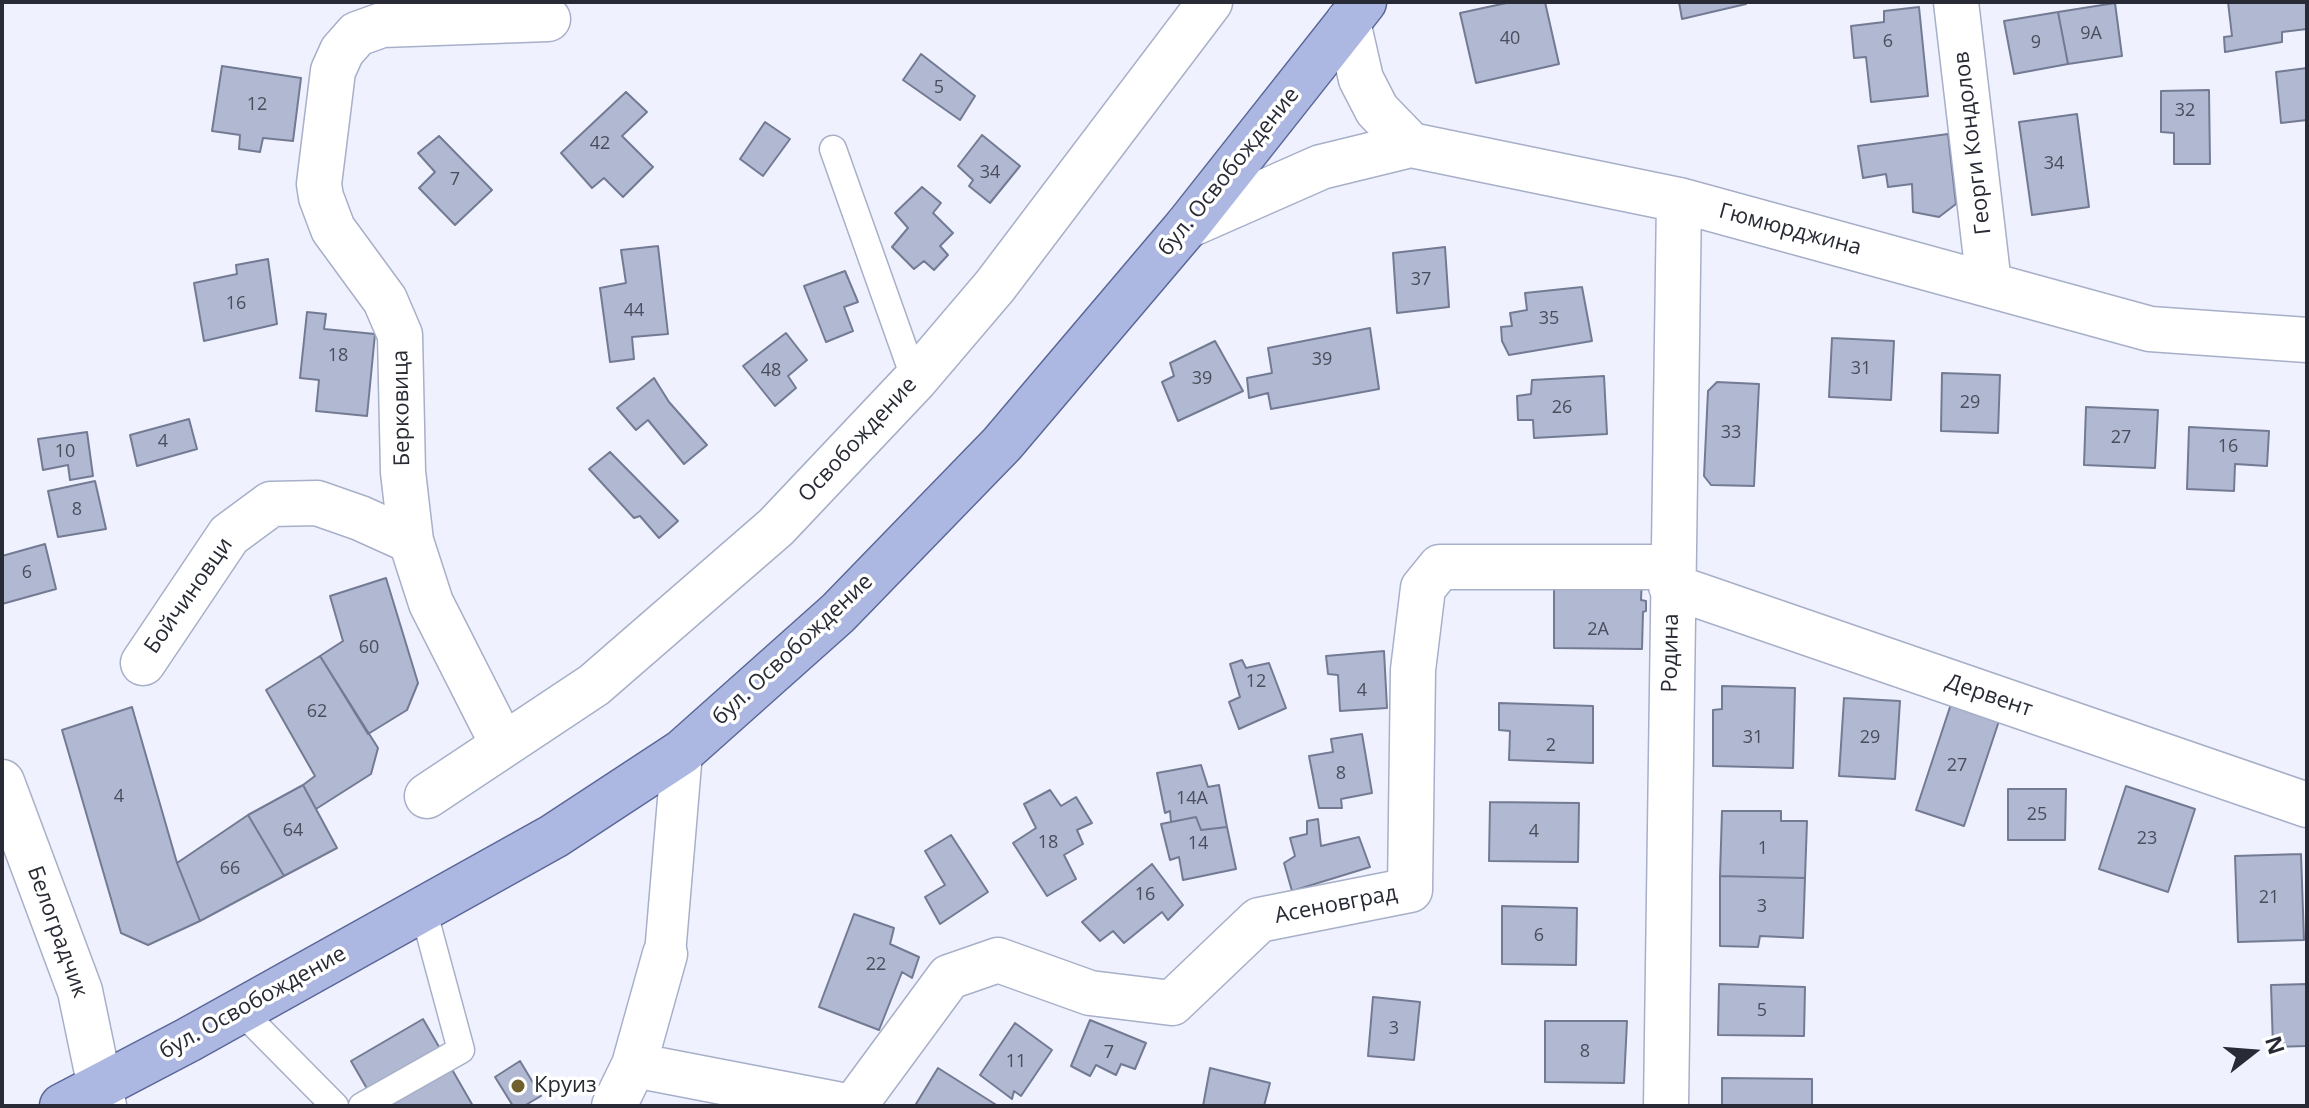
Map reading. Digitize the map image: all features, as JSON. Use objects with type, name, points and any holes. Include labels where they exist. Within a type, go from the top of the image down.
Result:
[{"type":"main road","name":"бул. Освобождение","points":[[62,1106],[102,1096],[241,1011],[554,836],[682,752],[838,613],[1002,444],[1187,226],[1356,12]]},
{"type":"street","name":"Освобождение","points":[[427,796],[594,685],[776,527],[915,380],[995,286],[1210,2]]},
{"type":"street","name":"Георги Кондолов","points":[[1956,2],[1989,284]]},
{"type":"street","points":[[1356,12],[1361,79],[1377,110],[1411,145]]},
{"type":"street","name":"Берковица","points":[[503,745],[431,603],[411,541],[403,472],[400,335],[385,300],[333,229],[319,184],[333,71],[342,51],[357,34],[382,25],[548,19]]},
{"type":"street","name":"Гюмюрджина","points":[[1411,145],[1679,200],[2150,329],[2307,340]]},
{"type":"street","points":[[1187,226],[1321,167],[1411,145]]},
{"type":"street","name":"Родина","points":[[1666,1106],[1679,200]]},
{"type":"street","name":"Бойчиновци","points":[[143,663],[229,535],[271,504],[317,503],[411,541]]},
{"type":"street","name":"Асеновград","points":[[854,1106],[949,977],[998,960],[1090,993],[1172,1003],[1259,920],[1410,890],[1413,670],[1423,588],[1440,567],[1672,577]]},
{"type":"street","name":"Дервент","points":[[1672,577],[2307,805]]},
{"type":"street","points":[[614,1106],[634,1065],[665,954],[682,752]]},
{"type":"street","name":"Белоградчик","points":[[2,782],[80,991],[102,1096]]},
{"type":"street","points":[[634,1065],[847,1106]]},
{"type":"lane","points":[[833,149],[915,380]]},
{"type":"lane","points":[[362,1106],[461,1050],[423,909]]},
{"type":"lane","points":[[241,1011],[335,1106]]},
{"type":"building","points":[[1511,2],[1545,2],[1559,64],[1476,83],[1460,13]]},
{"type":"building","points":[[1679,2],[1746,2],[1746,4],[1682,19]]},
{"type":"building","points":[[2228,2],[2307,2],[2307,29],[2282,32],[2282,42],[2225,52],[2224,37],[2232,36]]},
{"type":"building","points":[[2115,3],[2122,56],[2068,64],[2058,12]]},
{"type":"building","points":[[1919,7],[1928,96],[1871,102],[1866,57],[1854,58],[1851,26],[1884,22],[1884,11]]},
{"type":"building","points":[[2058,12],[2068,64],[2014,74],[2004,21]]},
{"type":"building","points":[[921,54],[975,96],[960,120],[903,80]]},
{"type":"building","points":[[222,66],[301,78],[293,141],[263,138],[260,152],[239,149],[240,135],[212,131]]},
{"type":"building","points":[[2307,68],[2307,120],[2281,123],[2276,72]]},
{"type":"building","points":[[2209,90],[2210,164],[2174,164],[2174,133],[2161,132],[2161,91]]},
{"type":"building","points":[[626,92],[647,112],[622,136],[653,167],[623,197],[604,178],[592,188],[561,153]]},
{"type":"building","points":[[2077,114],[2089,207],[2032,215],[2019,122]]},
{"type":"building","points":[[765,122],[790,139],[763,176],[740,159]]},
{"type":"building","points":[[1948,134],[1956,204],[1939,217],[1913,212],[1912,184],[1888,187],[1886,174],[1863,178],[1858,146]]},
{"type":"building","points":[[982,135],[1020,166],[990,203],[969,186],[973,180],[958,166]]},
{"type":"building","points":[[439,136],[492,190],[455,225],[419,188],[435,172],[418,153]]},
{"type":"building","points":[[922,187],[941,203],[933,213],[953,233],[940,246],[948,255],[934,270],[924,261],[914,269],[892,247],[908,228],[895,213]]},
{"type":"building","points":[[658,246],[668,334],[632,337],[634,359],[610,362],[600,288],[626,283],[621,250]]},
{"type":"building","points":[[1445,247],[1449,307],[1397,313],[1393,253]]},
{"type":"building","points":[[268,259],[277,324],[204,341],[194,283],[237,274],[236,265]]},
{"type":"building","points":[[845,271],[858,302],[844,307],[853,331],[826,342],[804,286]]},
{"type":"building","points":[[1582,287],[1592,341],[1509,355],[1502,341],[1501,327],[1512,326],[1510,313],[1527,310],[1525,293]]},
{"type":"building","points":[[307,312],[326,314],[324,329],[375,334],[367,416],[316,411],[319,380],[300,378]]},
{"type":"building","points":[[1370,328],[1379,389],[1271,409],[1268,393],[1249,398],[1247,378],[1272,373],[1268,348]]},
{"type":"building","points":[[786,333],[807,360],[788,376],[796,388],[775,406],[743,366]]},
{"type":"building","points":[[1832,338],[1894,341],[1891,400],[1829,397]]},
{"type":"building","points":[[1215,341],[1243,391],[1178,421],[1162,382],[1174,376],[1170,363]]},
{"type":"building","points":[[1942,373],[2000,375],[1998,433],[1941,431]]},
{"type":"building","points":[[1604,376],[1607,434],[1534,438],[1533,420],[1518,420],[1517,396],[1531,394],[1532,380]]},
{"type":"building","points":[[654,378],[669,402],[707,445],[684,464],[648,420],[636,430],[617,408]]},
{"type":"building","points":[[1717,382],[1759,384],[1754,486],[1711,485],[1704,476],[1708,391]]},
{"type":"building","points":[[2086,407],[2158,410],[2155,468],[2084,465]]},
{"type":"building","points":[[189,419],[197,449],[137,466],[130,435]]},
{"type":"building","points":[[2189,427],[2269,431],[2267,466],[2235,464],[2234,491],[2187,489]]},
{"type":"building","points":[[87,432],[93,476],[70,480],[68,465],[43,470],[38,439]]},
{"type":"building","points":[[610,452],[678,521],[659,538],[640,516],[634,518],[589,469]]},
{"type":"building","points":[[95,481],[106,529],[58,537],[48,491]]},
{"type":"building","points":[[45,544],[56,589],[2,604],[2,556]]},
{"type":"building","points":[[1554,576],[1642,577],[1641,600],[1646,601],[1646,611],[1643,612],[1642,649],[1554,648]]},
{"type":"building","points":[[386,578],[418,683],[407,710],[368,734],[320,656],[343,641],[330,596]]},
{"type":"building","points":[[1384,651],[1387,708],[1340,711],[1338,675],[1328,674],[1326,656]]},
{"type":"building","points":[[320,656],[378,748],[371,774],[316,809],[303,785],[315,776],[266,690]]},
{"type":"building","points":[[1242,660],[1246,668],[1269,663],[1286,708],[1239,729],[1229,702],[1240,697],[1230,664]]},
{"type":"building","points":[[1722,686],[1795,688],[1793,768],[1713,766],[1713,710],[1722,709]]},
{"type":"building","points":[[1844,698],[1900,701],[1895,779],[1839,776]]},
{"type":"building","points":[[1499,703],[1593,706],[1593,763],[1509,760],[1510,731],[1499,730]]},
{"type":"building","points":[[1951,704],[1999,721],[1964,826],[1916,810]]},
{"type":"building","points":[[132,707],[177,863],[200,921],[148,945],[121,933],[62,730]]},
{"type":"building","points":[[1362,734],[1372,793],[1341,799],[1342,808],[1319,808],[1309,756],[1333,752],[1331,739]]},
{"type":"building","points":[[1201,765],[1208,787],[1219,785],[1227,827],[1201,830],[1196,817],[1171,822],[1170,811],[1165,813],[1157,773]]},
{"type":"building","points":[[303,785],[337,848],[284,876],[248,815]]},
{"type":"building","points":[[2126,786],[2195,809],[2168,892],[2099,869]]},
{"type":"building","points":[[2008,789],[2066,789],[2065,840],[2008,840]]},
{"type":"building","points":[[1050,790],[1061,806],[1076,797],[1092,823],[1077,830],[1083,844],[1064,855],[1076,879],[1047,896],[1013,843],[1036,828],[1024,804]]},
{"type":"building","points":[[1490,802],[1579,803],[1578,862],[1489,861]]},
{"type":"building","points":[[1722,811],[1781,811],[1781,821],[1807,821],[1805,878],[1720,876]]},
{"type":"building","points":[[248,815],[284,876],[200,921],[177,863]]},
{"type":"building","points":[[1196,817],[1201,830],[1227,827],[1236,869],[1183,880],[1179,857],[1170,860],[1161,824]]},
{"type":"building","points":[[1318,819],[1321,846],[1359,837],[1370,867],[1292,891],[1284,863],[1295,856],[1290,838],[1307,834],[1307,821]]},
{"type":"building","points":[[951,835],[988,892],[940,924],[925,897],[945,885],[925,851]]},
{"type":"building","points":[[2301,854],[2304,940],[2238,942],[2235,856]]},
{"type":"building","points":[[1152,864],[1183,905],[1168,920],[1162,912],[1124,943],[1113,931],[1100,941],[1082,922]]},
{"type":"building","points":[[1720,876],[1805,878],[1803,938],[1760,936],[1758,947],[1720,946]]},
{"type":"building","points":[[1502,906],[1577,908],[1576,965],[1502,964]]},
{"type":"building","points":[[854,914],[894,928],[890,944],[919,957],[912,978],[902,972],[879,1030],[819,1007]]},
{"type":"building","points":[[1719,984],[1805,987],[1804,1036],[1718,1035]]},
{"type":"building","points":[[2307,984],[2307,1046],[2273,1047],[2271,985]]},
{"type":"building","points":[[1373,997],[1420,1002],[1414,1060],[1368,1056]]},
{"type":"building","points":[[423,1019],[473,1106],[377,1106],[351,1061]]},
{"type":"building","points":[[1090,1020],[1146,1043],[1135,1069],[1121,1064],[1116,1075],[1096,1065],[1090,1076],[1071,1066]]},
{"type":"building","points":[[1545,1021],[1627,1021],[1624,1083],[1545,1082]]},
{"type":"building","points":[[1015,1023],[1052,1050],[1021,1096],[1014,1091],[1012,1099],[980,1075]]},
{"type":"building","points":[[520,1061],[541,1096],[524,1106],[513,1106],[495,1077]]},
{"type":"building","points":[[938,1068],[998,1106],[916,1104]]},
{"type":"building","points":[[1210,1068],[1270,1083],[1264,1106],[1203,1106]]},
{"type":"building","points":[[1722,1078],[1812,1079],[1812,1106],[1722,1106]]},
{"type":"place","name":"Круиз","points":[[518,1086]]}]
